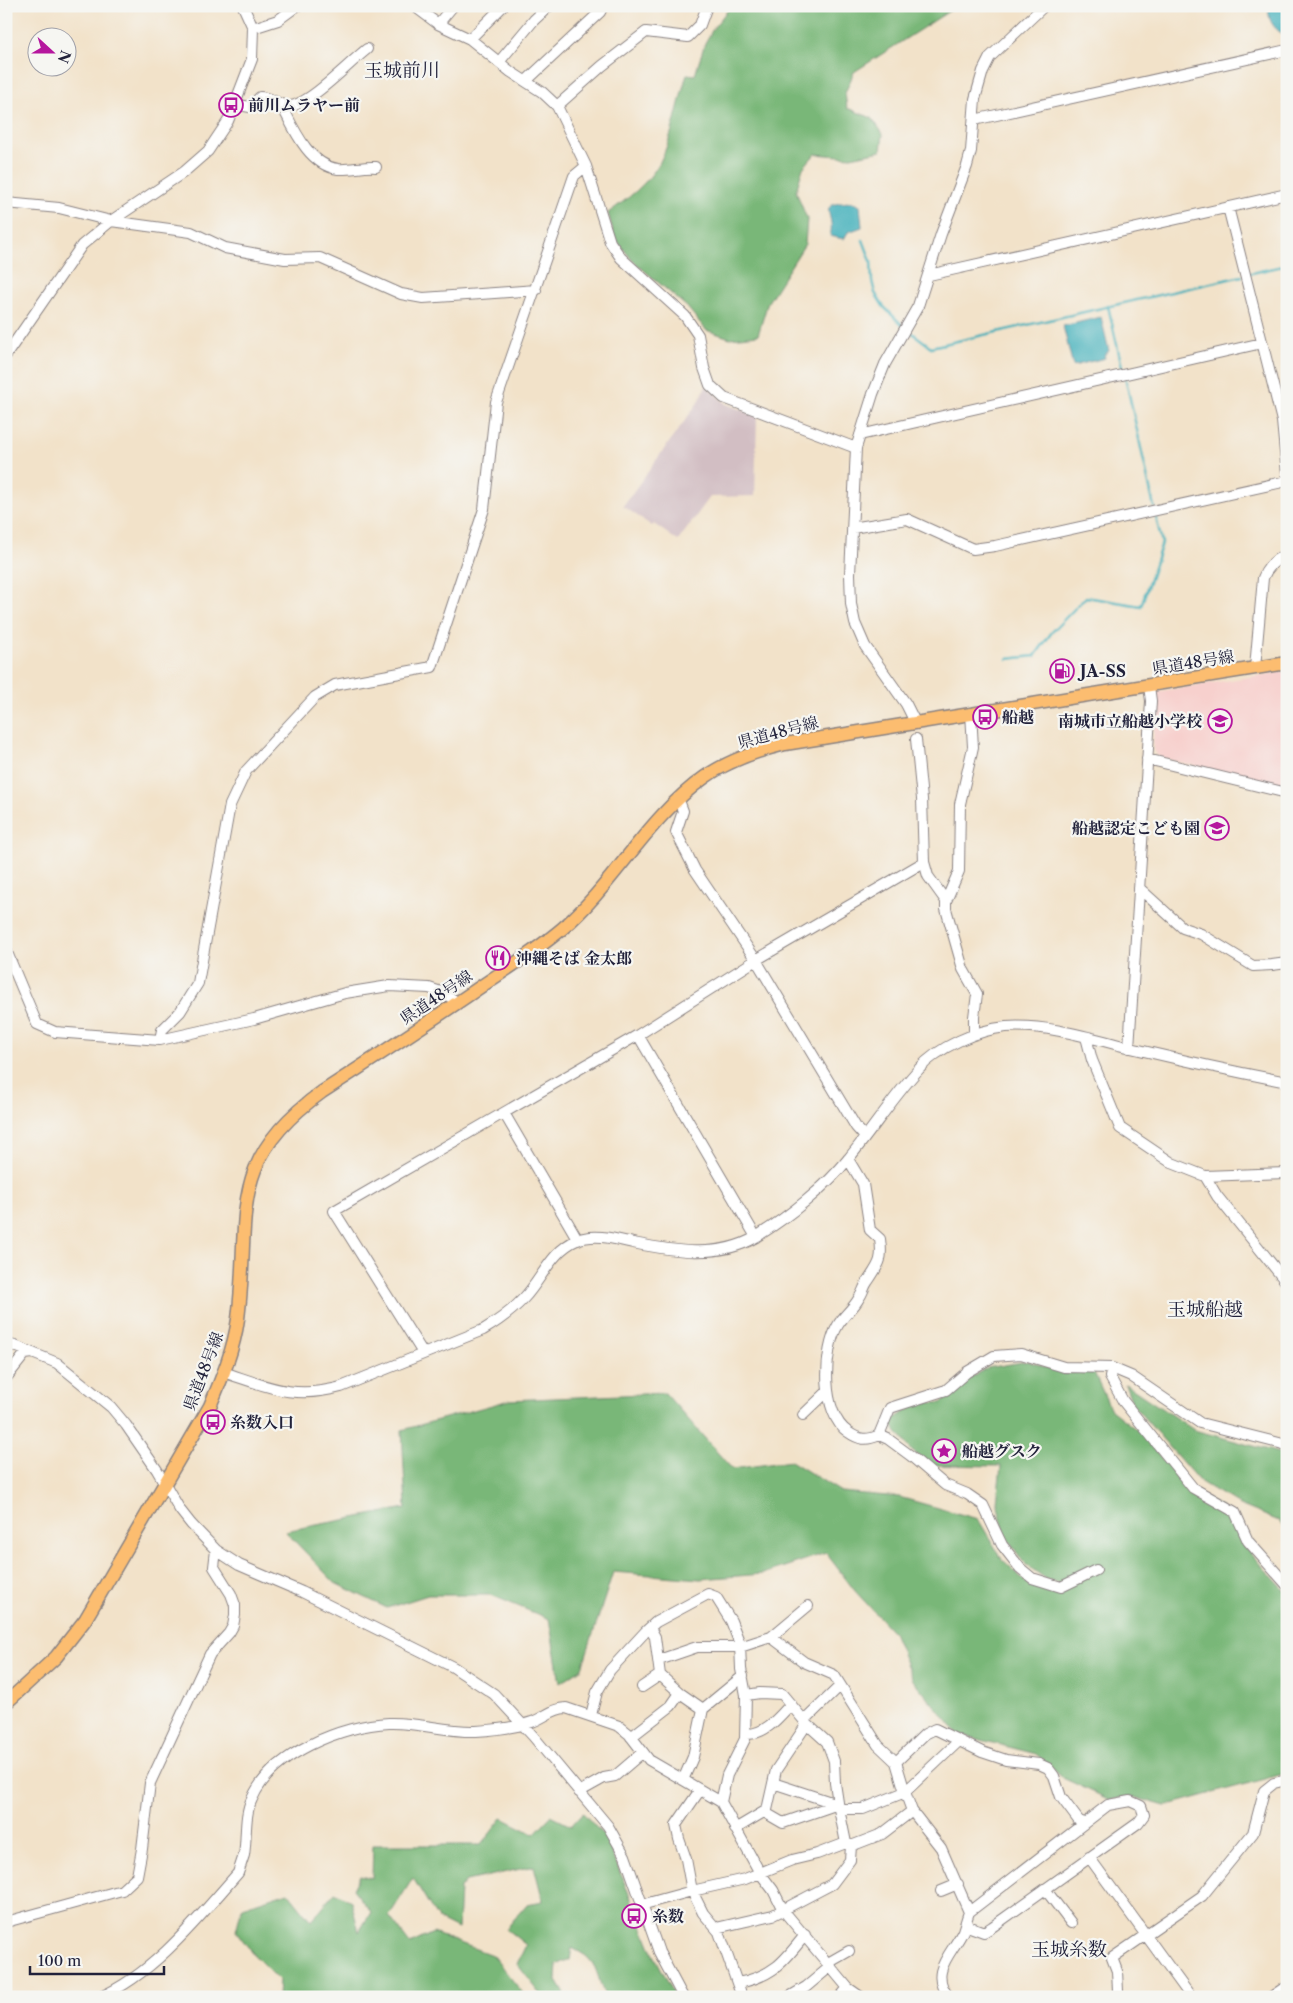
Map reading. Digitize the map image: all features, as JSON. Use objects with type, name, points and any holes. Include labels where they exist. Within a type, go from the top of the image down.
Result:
[{"type":"main road","name":"県道48号線","points":[[6,1703],[42,1671],[70,1642],[101,1595],[210,1406],[232,1348],[238,1320],[245,1203],[249,1184],[262,1151],[276,1132],[307,1103],[522,958],[563,928],[590,902],[678,798],[705,776],[731,762],[758,751],[811,738],[1287,663]]},
{"type":"street","points":[[253,28],[278,20],[297,6]]},
{"type":"street","points":[[414,6],[438,24],[470,38],[557,106],[586,166],[610,242],[621,258],[685,316],[698,335],[704,368],[710,385],[724,398],[856,448]]},
{"type":"street","points":[[438,24],[453,6]]},
{"type":"street","points":[[470,38],[503,6]]},
{"type":"street","points":[[499,62],[534,20],[549,6]]},
{"type":"street","points":[[526,81],[600,12],[603,6]]},
{"type":"street","points":[[557,106],[602,66],[646,32],[689,40],[700,25],[707,6]]},
{"type":"street","points":[[915,722],[906,704],[866,646],[855,623],[851,604],[856,448],[873,394],[885,364],[918,306],[941,234],[971,151],[975,99],[978,85],[990,58],[1044,6]]},
{"type":"street","points":[[6,355],[82,245],[111,221],[184,172],[208,151],[228,121],[252,59],[253,28],[246,7]]},
{"type":"street","points":[[234,104],[250,107],[260,97],[289,106],[300,103],[367,49]]},
{"type":"street","points":[[974,120],[1287,50]]},
{"type":"street","points":[[280,104],[303,144],[325,165],[346,169],[363,166],[376,167]]},
{"type":"street","points":[[160,1040],[162,1030],[180,1012],[198,984],[230,805],[246,771],[315,697],[335,685],[432,667],[484,509],[496,402],[574,176],[586,166]]},
{"type":"street","points":[[929,275],[1287,194]]},
{"type":"street","points":[[6,203],[59,208],[111,221],[191,232],[225,248],[285,258],[320,258],[401,294],[423,298],[536,290]]},
{"type":"street","points":[[1228,207],[1282,421],[1287,474]]},
{"type":"street","points":[[860,435],[1262,344]]},
{"type":"street","points":[[852,528],[908,519],[973,549],[1155,512],[1287,481]]},
{"type":"street","points":[[1255,668],[1263,578],[1265,571],[1287,553]]},
{"type":"street","points":[[1129,1048],[1147,759],[1150,701],[1148,686]]},
{"type":"street","points":[[971,713],[972,747],[960,804],[959,871],[946,901],[946,909],[964,969],[977,994],[974,1033]]},
{"type":"street","points":[[916,738],[922,799],[924,862],[928,876],[946,901]]},
{"type":"street","points":[[1147,759],[1287,793]]},
{"type":"street","points":[[678,798],[683,811],[676,832],[695,870],[756,960],[856,1127],[865,1137]]},
{"type":"street","points":[[423,1354],[334,1211],[638,1035],[756,960],[924,862]]},
{"type":"street","points":[[1139,888],[1183,928],[1201,934],[1253,966],[1272,966],[1287,963]]},
{"type":"street","points":[[7,951],[37,1024],[55,1032],[160,1040],[254,1019],[345,992],[389,986],[429,988],[444,993],[457,1002]]},
{"type":"street","points":[[224,1372],[293,1393],[321,1392],[341,1387],[483,1330],[501,1319],[526,1297],[553,1258],[567,1246],[578,1240],[614,1238],[634,1243],[696,1252],[726,1249],[756,1237],[823,1186],[848,1159],[921,1066],[974,1033],[1020,1027],[1086,1037],[1212,1068],[1287,1082]]},
{"type":"street","points":[[638,1035],[756,1237]]},
{"type":"street","points":[[1086,1037],[1092,1060],[1120,1128],[1172,1164],[1205,1176],[1287,1173]]},
{"type":"street","points":[[504,1113],[578,1240]]},
{"type":"street","points":[[848,1159],[863,1184],[870,1230],[880,1239],[882,1251],[879,1265],[859,1298],[838,1325],[832,1337],[828,1360],[828,1391],[833,1414],[844,1430],[854,1437],[866,1440],[879,1435],[888,1438],[945,1485],[967,1494],[983,1505],[1002,1545],[1020,1568],[1032,1578],[1061,1587],[1096,1570]]},
{"type":"street","points":[[1205,1176],[1217,1196],[1287,1283]]},
{"type":"street","points":[[6,1344],[57,1363],[111,1406],[126,1425],[191,1524],[216,1550],[239,1565],[331,1606],[453,1667],[494,1694],[522,1724],[608,1826],[625,1856],[659,1952],[683,1997]]},
{"type":"street","points":[[6,1378],[25,1354],[34,1353]]},
{"type":"street","points":[[879,1435],[890,1408],[946,1390],[966,1372],[994,1356],[1021,1354],[1064,1367],[1112,1368],[1131,1376],[1200,1423],[1287,1445]]},
{"type":"street","points":[[1112,1368],[1110,1377],[1123,1401],[1181,1474],[1193,1488],[1235,1512],[1248,1542],[1287,1585]]},
{"type":"street","points":[[803,1415],[828,1391]]},
{"type":"street","points":[[6,1922],[122,1890],[137,1876],[150,1783],[210,1654],[233,1626],[235,1605],[231,1594],[214,1567],[216,1550]]},
{"type":"street","points":[[591,1715],[597,1692],[610,1670],[650,1628],[708,1594],[716,1597],[731,1620],[740,1647],[746,1695],[745,1739],[726,1775],[721,1802]]},
{"type":"street","points":[[659,1660],[697,1647],[740,1647],[771,1637],[808,1606]]},
{"type":"street","points":[[650,1628],[655,1637],[660,1675],[680,1693],[703,1709]]},
{"type":"street","points":[[771,1637],[804,1662],[834,1675],[878,1745],[896,1762],[912,1811],[941,1848],[969,1912]]},
{"type":"street","points":[[642,1687],[660,1675]]},
{"type":"street","points":[[683,1780],[693,1758],[703,1709],[743,1676]]},
{"type":"street","points":[[735,1829],[767,1810],[776,1770],[806,1722],[840,1686]]},
{"type":"street","points":[[631,1737],[671,1706],[680,1693]]},
{"type":"street","points":[[716,1928],[760,1918],[783,1910],[832,1884],[850,1860],[835,1783],[834,1761],[826,1742],[782,1694],[760,1693],[746,1695]]},
{"type":"street","points":[[746,1734],[753,1734],[772,1724],[791,1704]]},
{"type":"street","points":[[100,1997],[112,1992],[153,1964],[238,1873],[243,1856],[251,1800],[261,1782],[287,1759],[328,1736],[360,1726],[389,1723],[473,1731],[532,1722],[559,1708],[591,1715],[620,1726],[649,1760],[721,1802],[783,1910],[830,1964],[848,1988],[861,1997]]},
{"type":"street","points":[[896,1762],[920,1739],[935,1729],[982,1752],[1006,1760],[1039,1764],[1048,1768],[1054,1776],[1061,1797],[1082,1825]]},
{"type":"street","points":[[773,1783],[839,1807],[863,1809],[905,1792],[959,1741]]},
{"type":"street","points":[[579,1792],[604,1778],[615,1776],[643,1752]]},
{"type":"street","points":[[1118,1991],[1117,1971],[1112,1958],[1202,1896],[1253,1833],[1264,1791],[1274,1783],[1287,1780]]},
{"type":"street","points":[[700,1790],[676,1825],[686,1859],[692,1891],[703,1913],[719,1932],[742,1997]]},
{"type":"street","points":[[945,1995],[940,1977],[945,1959],[962,1932],[964,1925],[969,1912],[1108,1805],[1130,1801],[1141,1806],[1144,1815],[1138,1822],[984,1932],[964,1925]]},
{"type":"street","points":[[764,1812],[782,1823],[839,1807]]},
{"type":"street","points":[[641,1905],[745,1879],[792,1860],[882,1834],[912,1811]]},
{"type":"street","points":[[1089,1857],[1190,1997]]},
{"type":"street","points":[[941,1890],[958,1884]]},
{"type":"street","points":[[1045,1889],[1071,1923]]},
{"type":"street","points":[[738,1983],[753,1980],[775,1970],[805,1935]]},
{"type":"street","points":[[789,1997],[806,1986],[830,1964],[849,1951]]},
{"type":"street","points":[[1272,1997],[1287,1986]]},
{"type":"street","points":[[840,1997],[848,1988]]},
{"type":"shaded area","points":[[706,386],[726,404],[757,416],[755,496],[710,497],[678,541],[623,506],[697,404]]},
{"type":"shaded area","name":"南城市立船越小学校","points":[[1287,671],[1287,788],[1158,757],[1153,750],[1155,692]]},
{"type":"green space","points":[[731,6],[957,6],[854,72],[845,93],[847,108],[872,118],[883,134],[881,151],[851,157],[815,154],[803,168],[796,191],[807,219],[805,244],[768,302],[758,335],[730,338],[706,330],[687,307],[632,260],[615,238],[608,213],[630,197],[660,162],[672,130],[687,74],[695,75],[705,43],[714,27]]},
{"type":"green space","points":[[1028,1361],[1065,1374],[1093,1370],[1111,1410],[1141,1433],[1182,1483],[1231,1514],[1244,1546],[1287,1593],[1287,1773],[1165,1806],[1130,1796],[1110,1800],[1063,1778],[1036,1754],[958,1734],[913,1680],[893,1632],[855,1591],[826,1553],[763,1574],[700,1579],[613,1572],[582,1668],[560,1683],[549,1619],[491,1595],[428,1595],[387,1608],[335,1583],[285,1531],[406,1508],[402,1430],[510,1400],[665,1393],[732,1469],[791,1461],[841,1492],[899,1497],[978,1519],[1002,1559],[1031,1587],[1062,1590],[1060,1584],[1049,1581],[1024,1563],[1005,1535],[997,1502],[1001,1466],[932,1465],[912,1451],[889,1422],[921,1402],[941,1403],[963,1383],[987,1368]]},
{"type":"green space","points":[[1125,1384],[1194,1430],[1287,1455],[1287,1533],[1279,1521],[1237,1504],[1199,1481],[1133,1405]]},
{"type":"green space","points":[[583,1813],[606,1838],[654,1955],[676,1997],[606,1997],[592,1963],[572,1948],[570,1959],[557,1965],[556,1979],[565,1994],[564,1997],[543,1997],[517,1964],[526,1945],[506,1929],[527,1904],[543,1901],[534,1866],[466,1881],[460,1888],[458,1929],[438,1919],[413,1878],[389,1916],[410,1944],[433,1933],[492,1955],[526,1997],[421,1997],[409,1994],[406,1997],[278,1997],[279,1980],[254,1955],[236,1931],[242,1907],[288,1892],[311,1921],[335,1892],[351,1901],[359,1932],[371,1912],[353,1889],[360,1875],[372,1878],[373,1845],[481,1845],[502,1818],[534,1834],[551,1816],[571,1826]]},
{"type":"water","points":[[1269,6],[1287,6],[1287,36],[1278,31],[1272,24],[1269,16]]},
{"type":"water","points":[[852,202],[860,206],[862,227],[848,232],[844,239],[830,236],[831,221],[829,208],[840,203]]},
{"type":"water","points":[[1101,317],[1109,351],[1104,355],[1105,358],[1073,366],[1063,326]]},
{"type":"waterway","points":[[863,240],[871,261],[875,293],[883,306],[903,326]]},
{"type":"waterway","points":[[1247,274],[1287,265]]},
{"type":"waterway","points":[[907,329],[931,347],[1242,276]]},
{"type":"waterway","points":[[1108,306],[1123,371]]},
{"type":"waterway","points":[[1125,376],[1154,507]]},
{"type":"waterway","points":[[1007,659],[1035,656],[1052,632],[1086,597],[1141,606],[1162,543],[1155,513]]},
{"type":"place","name":"前川ムラヤー前","points":[[231,105]]},
{"type":"place","name":"JA-SS","points":[[1062,671]]},
{"type":"place","name":"船越","points":[[985,717]]},
{"type":"place","name":"南城市立船越小学校","points":[[1220,721]]},
{"type":"place","name":"船越認定こども園","points":[[1217,828]]},
{"type":"place","name":"沖縄そば 金太郎","points":[[498,958]]},
{"type":"place","name":"糸数入口","points":[[213,1422]]},
{"type":"place","name":"船越グスク","points":[[944,1451]]},
{"type":"place","name":"糸数","points":[[634,1916]]},
{"type":"district","name":"玉城前川","points":[[402,70]]},
{"type":"district","name":"玉城船越","points":[[1205,1309]]},
{"type":"district","name":"玉城糸数","points":[[1069,1949]]}]
